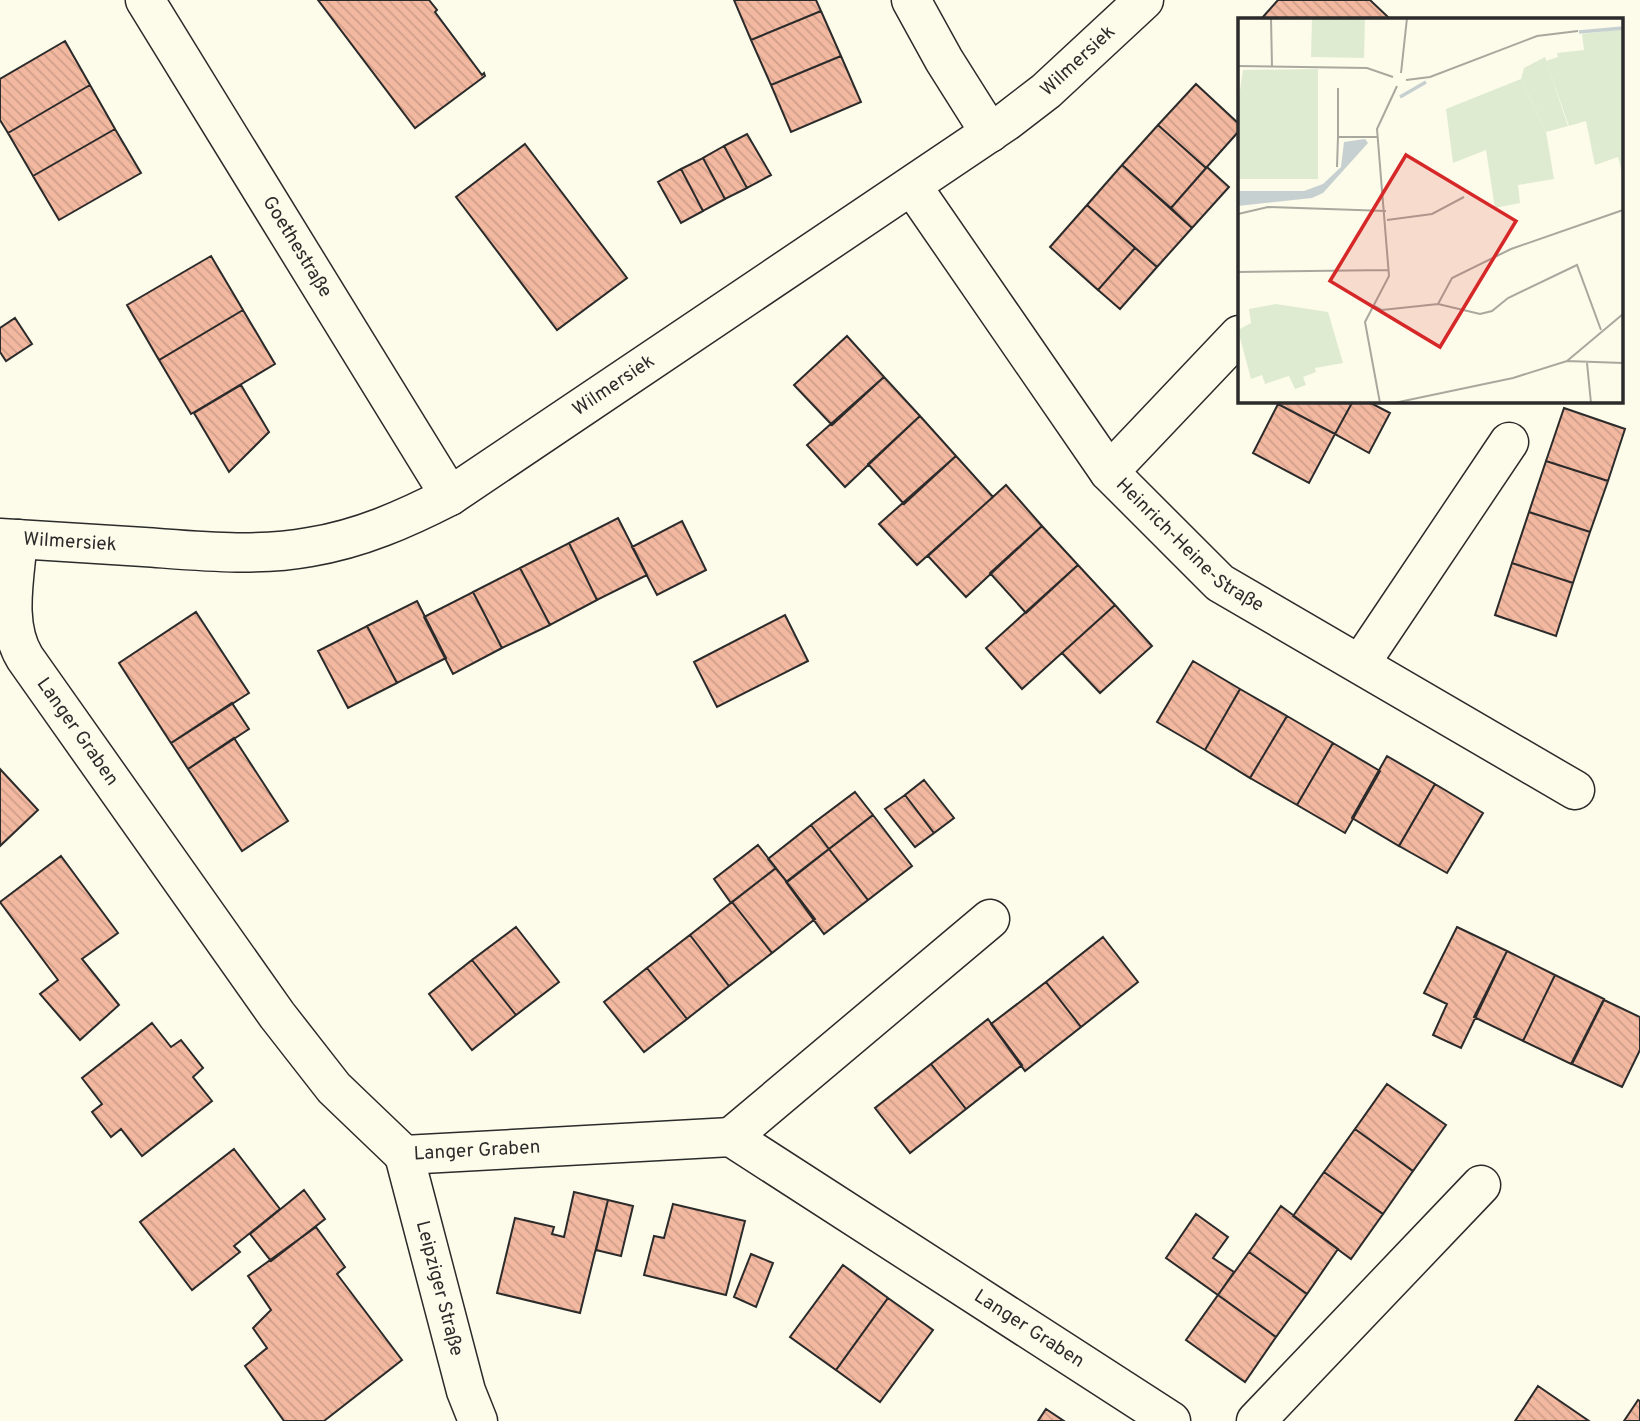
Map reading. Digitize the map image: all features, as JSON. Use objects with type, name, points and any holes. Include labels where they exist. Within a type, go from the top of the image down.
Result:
[{"type":"street","name":"Goethestraße","points":[[145,0],[450,496]]},
{"type":"street","points":[[911,0],[944,60],[990,133]]},
{"type":"street","name":"Wilmersiek","points":[[9,539],[202,551],[267,552],[308,548],[363,535],[418,513],[450,496],[990,133],[1046,91],[1144,0]]},
{"type":"street","name":"Heinrich-Heine-Straße","points":[[912,186],[1109,472],[1220,583],[1575,790]]},
{"type":"street","points":[[1109,472],[1238,336]]},
{"type":"street","points":[[1360,664],[1509,442]]},
{"type":"street","name":"Langer Graben","points":[[9,539],[13,624],[16,640],[25,658],[277,1015],[334,1088],[404,1155],[731,1137],[1171,1421]]},
{"type":"street","points":[[731,1137],[990,919]]},
{"type":"street","name":"Leipziger Straße","points":[[404,1155],[466,1391],[478,1421]]},
{"type":"street","points":[[1256,1421],[1481,1185]]},
{"type":"building","points":[[318,0],[429,0],[437,10],[435,12],[485,76],[415,128]]},
{"type":"building","points":[[734,0],[816,0],[821,11],[751,40]]},
{"type":"building","points":[[1278,0],[1370,0],[1388,17],[1387,18],[1262,18]]},
{"type":"building","points":[[821,11],[841,56],[771,85],[751,40]]},
{"type":"building","points":[[65,41],[90,85],[8,133],[0,120],[0,79]]},
{"type":"building","points":[[841,56],[861,102],[791,132],[771,85]]},
{"type":"building","points":[[1196,84],[1238,123],[1238,132],[1206,168],[1158,125]]},
{"type":"building","points":[[90,85],[115,129],[33,176],[8,133]]},
{"type":"building","points":[[1158,125],[1206,168],[1171,208],[1122,165]]},
{"type":"building","points":[[115,129],[141,173],[59,220],[33,176]]},
{"type":"building","points":[[747,134],[771,175],[747,188],[724,146]]},
{"type":"building","points":[[525,144],[627,278],[557,330],[456,197]]},
{"type":"building","points":[[724,146],[747,188],[725,199],[703,158]]},
{"type":"building","points":[[703,158],[725,199],[703,211],[681,169]]},
{"type":"building","points":[[1122,165],[1192,228],[1157,267],[1087,205]]},
{"type":"building","points":[[1207,167],[1229,187],[1192,228],[1171,208]]},
{"type":"building","points":[[681,169],[703,211],[681,223],[658,182]]},
{"type":"building","points":[[1087,205],[1135,248],[1098,290],[1050,247]]},
{"type":"building","points":[[1135,248],[1157,267],[1120,309],[1098,290]]},
{"type":"building","points":[[211,256],[243,310],[159,360],[127,305]]},
{"type":"building","points":[[243,310],[275,364],[191,414],[159,360]]},
{"type":"building","points":[[15,318],[32,344],[6,361],[0,352],[0,328]]},
{"type":"building","points":[[847,336],[884,377],[832,425],[794,385]]},
{"type":"building","points":[[884,377],[920,416],[845,487],[807,445]]},
{"type":"building","points":[[241,385],[269,432],[229,472],[194,413]]},
{"type":"building","points":[[1279,402],[1352,402],[1335,434],[1278,404]]},
{"type":"building","points":[[1352,402],[1369,402],[1390,413],[1369,453],[1335,434]]},
{"type":"building","points":[[1278,404],[1335,434],[1309,483],[1253,453]]},
{"type":"building","points":[[1564,408],[1625,429],[1608,481],[1546,461]]},
{"type":"building","points":[[920,416],[956,456],[904,504],[868,464]]},
{"type":"building","points":[[956,456],[993,497],[917,565],[879,524]]},
{"type":"building","points":[[1546,461],[1608,481],[1590,532],[1529,512]]},
{"type":"building","points":[[1006,485],[1042,526],[966,597],[928,556]]},
{"type":"building","points":[[1529,512],[1590,532],[1573,583],[1512,563]]},
{"type":"building","points":[[618,518],[647,575],[597,600],[569,543]]},
{"type":"building","points":[[682,521],[706,570],[657,595],[632,547]]},
{"type":"building","points":[[1042,526],[1078,565],[1026,613],[990,573]]},
{"type":"building","points":[[569,543],[597,600],[550,625],[520,568]]},
{"type":"building","points":[[1512,563],[1573,583],[1556,636],[1495,615]]},
{"type":"building","points":[[1078,565],[1115,605],[1022,689],[986,648]]},
{"type":"building","points":[[520,568],[550,625],[502,648],[473,592]]},
{"type":"building","points":[[473,592],[502,648],[453,674],[424,617]]},
{"type":"building","points":[[417,601],[446,658],[397,683],[367,626]]},
{"type":"building","points":[[1115,605],[1152,646],[1100,693],[1062,653]]},
{"type":"building","points":[[196,612],[249,693],[171,743],[119,663]]},
{"type":"building","points":[[785,615],[808,661],[717,707],[694,662]]},
{"type":"building","points":[[367,626],[397,683],[348,708],[318,651]]},
{"type":"building","points":[[1193,661],[1240,689],[1205,750],[1157,722]]},
{"type":"building","points":[[1240,689],[1287,716],[1250,778],[1205,750]]},
{"type":"building","points":[[232,703],[249,729],[188,769],[171,743]]},
{"type":"building","points":[[1287,716],[1333,743],[1297,805],[1250,778]]},
{"type":"building","points":[[234,738],[288,821],[242,851],[188,769]]},
{"type":"building","points":[[1333,743],[1380,771],[1345,833],[1297,805]]},
{"type":"building","points":[[1387,756],[1435,784],[1399,846],[1352,818]]},
{"type":"building","points":[[0,769],[38,810],[0,846]]},
{"type":"building","points":[[924,780],[954,818],[934,833],[905,795]]},
{"type":"building","points":[[1435,784],[1483,813],[1447,873],[1399,846]]},
{"type":"building","points":[[855,792],[873,815],[829,849],[811,825]]},
{"type":"building","points":[[905,795],[934,833],[915,847],[885,809]]},
{"type":"building","points":[[873,815],[912,866],[868,900],[829,849]]},
{"type":"building","points":[[811,825],[829,849],[787,882],[768,859]]},
{"type":"building","points":[[758,845],[776,868],[731,903],[714,879]]},
{"type":"building","points":[[829,849],[868,900],[824,934],[786,882]]},
{"type":"building","points":[[61,856],[118,933],[82,959],[119,1005],[80,1040],[40,994],[58,980],[0,902]]},
{"type":"building","points":[[776,868],[815,919],[772,953],[732,902]]},
{"type":"building","points":[[732,902],[772,953],[729,986],[690,935]]},
{"type":"building","points":[[516,927],[559,982],[516,1015],[472,960]]},
{"type":"building","points":[[1457,927],[1507,951],[1461,1048],[1433,1035],[1447,1004],[1424,993]]},
{"type":"building","points":[[690,935],[729,986],[687,1019],[647,968]]},
{"type":"building","points":[[1103,937],[1138,982],[1081,1027],[1046,982]]},
{"type":"building","points":[[1507,951],[1555,975],[1523,1041],[1474,1017]]},
{"type":"building","points":[[472,960],[516,1015],[472,1050],[429,994]]},
{"type":"building","points":[[647,968],[687,1019],[644,1052],[604,1002]]},
{"type":"building","points":[[1555,975],[1604,999],[1571,1064],[1523,1041]]},
{"type":"building","points":[[1046,982],[1081,1027],[1025,1071],[991,1024]]},
{"type":"building","points":[[1604,1000],[1640,1017],[1640,1050],[1622,1087],[1572,1064]]},
{"type":"building","points":[[988,1019],[1022,1065],[966,1109],[931,1064]]},
{"type":"building","points":[[152,1023],[171,1047],[181,1040],[203,1068],[193,1077],[212,1101],[142,1156],[121,1129],[111,1137],[92,1112],[102,1104],[82,1078]]},
{"type":"building","points":[[931,1064],[966,1109],[910,1153],[875,1108]]},
{"type":"building","points":[[1387,1084],[1446,1125],[1413,1171],[1355,1129]]},
{"type":"building","points":[[1355,1129],[1413,1171],[1383,1214],[1324,1172]]},
{"type":"building","points":[[234,1149],[280,1209],[234,1246],[240,1252],[192,1290],[140,1222]]},
{"type":"building","points":[[1324,1172],[1383,1214],[1351,1259],[1293,1216]]},
{"type":"building","points":[[304,1190],[325,1219],[271,1261],[250,1234]]},
{"type":"building","points":[[574,1192],[608,1200],[580,1313],[497,1293],[515,1218],[554,1227],[552,1234],[564,1237]]},
{"type":"building","points":[[608,1200],[633,1206],[621,1256],[596,1250]]},
{"type":"building","points":[[673,1204],[745,1221],[726,1295],[644,1275],[654,1236],[664,1238]]},
{"type":"building","points":[[1281,1206],[1338,1249],[1307,1294],[1249,1252]]},
{"type":"building","points":[[1196,1214],[1228,1237],[1213,1258],[1234,1272],[1218,1295],[1166,1258]]},
{"type":"building","points":[[316,1227],[345,1267],[337,1274],[402,1360],[324,1421],[284,1421],[245,1366],[267,1348],[253,1328],[271,1310],[248,1276]]},
{"type":"building","points":[[1249,1252],[1307,1294],[1276,1337],[1218,1295]]},
{"type":"building","points":[[751,1254],[773,1263],[756,1307],[734,1297]]},
{"type":"building","points":[[843,1265],[888,1298],[836,1370],[790,1337]]},
{"type":"building","points":[[1218,1295],[1276,1337],[1245,1382],[1186,1340]]},
{"type":"building","points":[[888,1298],[933,1330],[880,1402],[836,1370]]},
{"type":"building","points":[[1538,1386],[1589,1421],[1515,1421]]},
{"type":"building","points":[[1638,1400],[1640,1421],[1624,1421]]},
{"type":"building","points":[[1046,1409],[1064,1421],[1038,1421]]}]
